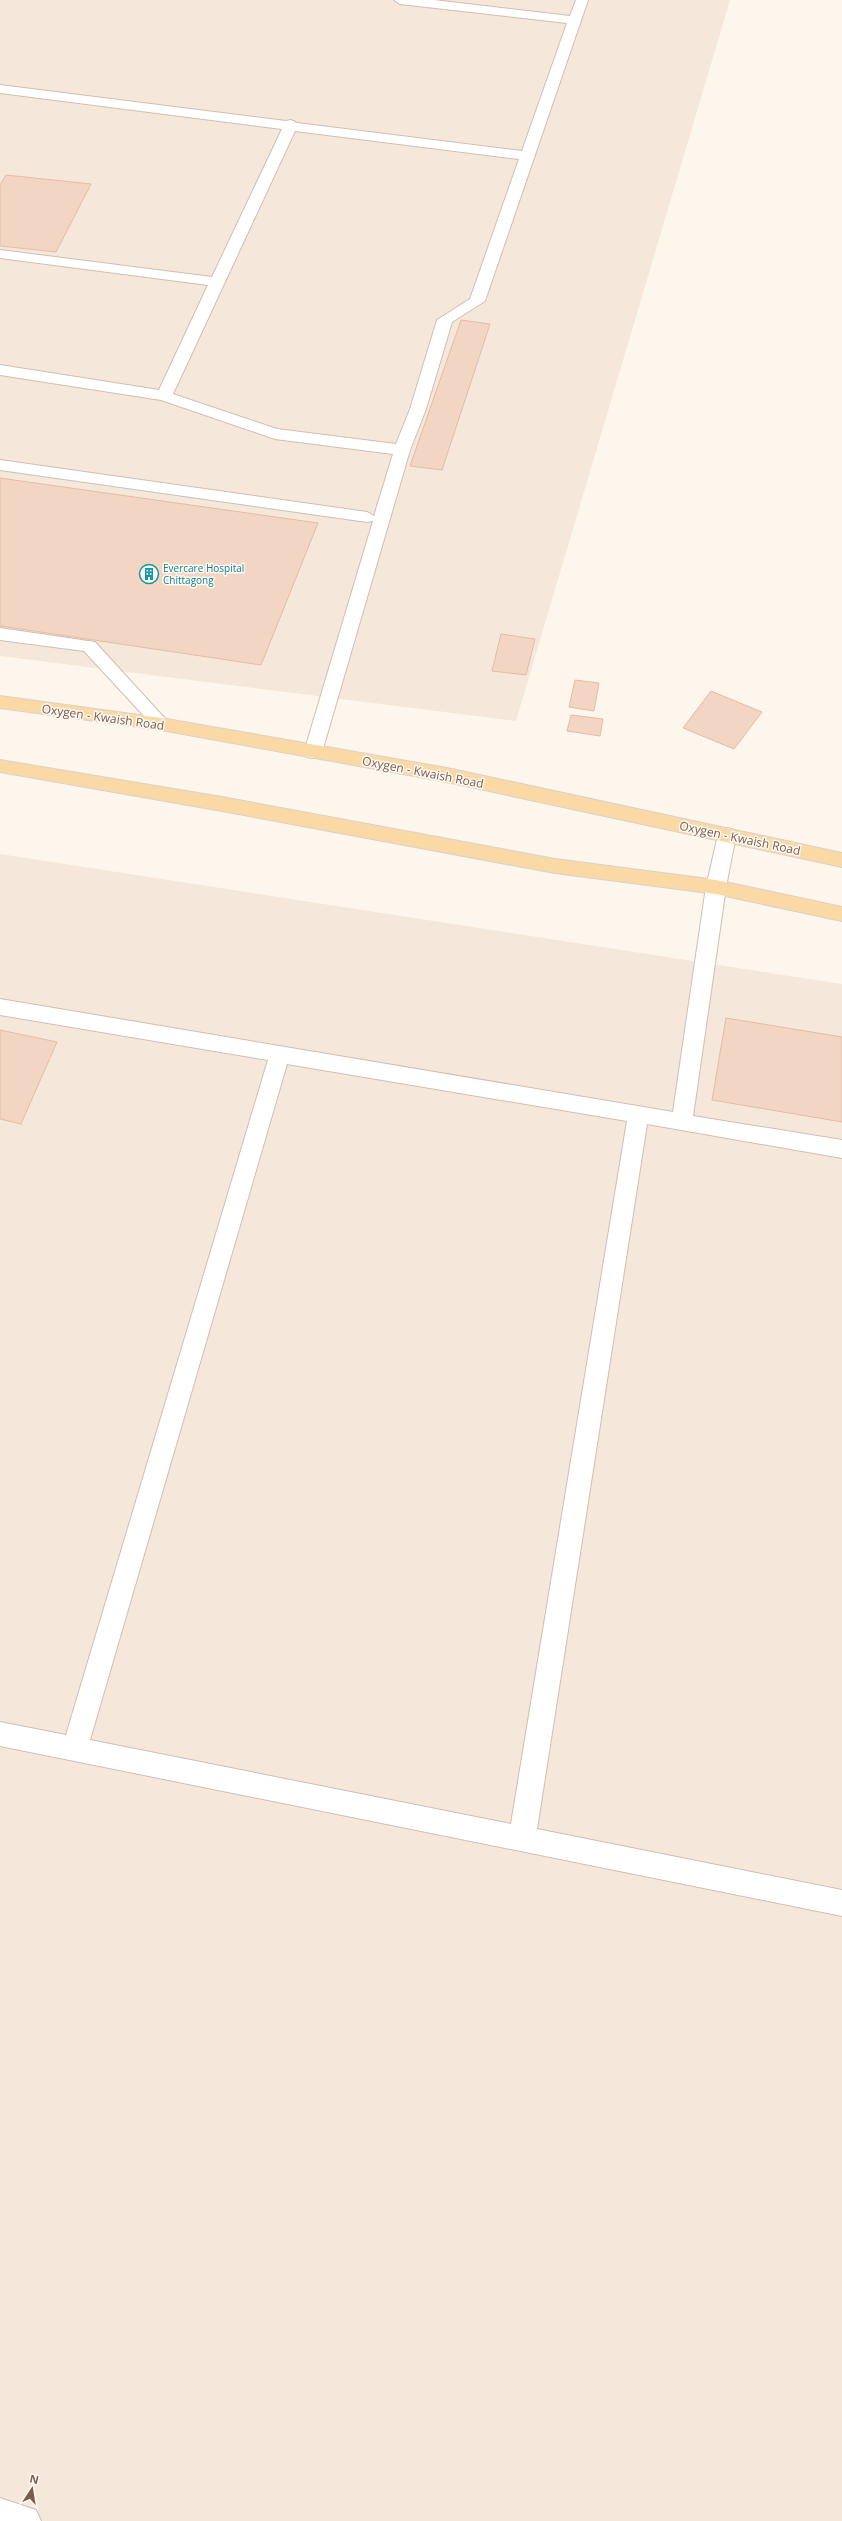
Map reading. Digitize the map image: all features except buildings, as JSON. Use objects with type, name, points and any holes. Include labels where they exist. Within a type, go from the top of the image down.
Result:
[{"type":"main road","name":"Oxygen - Kwaish Road","points":[[0,702],[161,724],[447,775],[842,860]]},
{"type":"main road","points":[[0,766],[222,804],[555,866],[716,887],[842,914]]},
{"type":"street","points":[[400,0],[575,20]]},
{"type":"street","points":[[313,752],[402,450],[418,409],[445,320],[477,301],[582,0]]},
{"type":"street","points":[[0,89],[291,124],[528,156]]},
{"type":"street","points":[[164,396],[291,124]]},
{"type":"street","points":[[0,254],[217,282]]},
{"type":"street","points":[[0,370],[164,396],[275,434],[402,450]]},
{"type":"street","points":[[0,465],[367,517]]},
{"type":"street","points":[[0,634],[89,646],[161,724]]},
{"type":"street","points":[[682,1122],[716,887],[727,835]]},
{"type":"street","points":[[0,1007],[842,1149]]},
{"type":"street","points":[[75,1749],[280,1054]]},
{"type":"street","points":[[522,1839],[638,1115]]},
{"type":"street","points":[[0,1734],[842,1903]]},
{"type":"street","points":[[0,2514],[25,2521]]},
{"type":"shaded area","points":[[0,0],[730,0],[516,721],[0,656]]},
{"type":"shaded area","points":[[0,854],[842,984],[842,2521],[0,2521]]},
{"type":"place","name":"Evercare Hospital Chittagong","points":[[149,574]]}]
